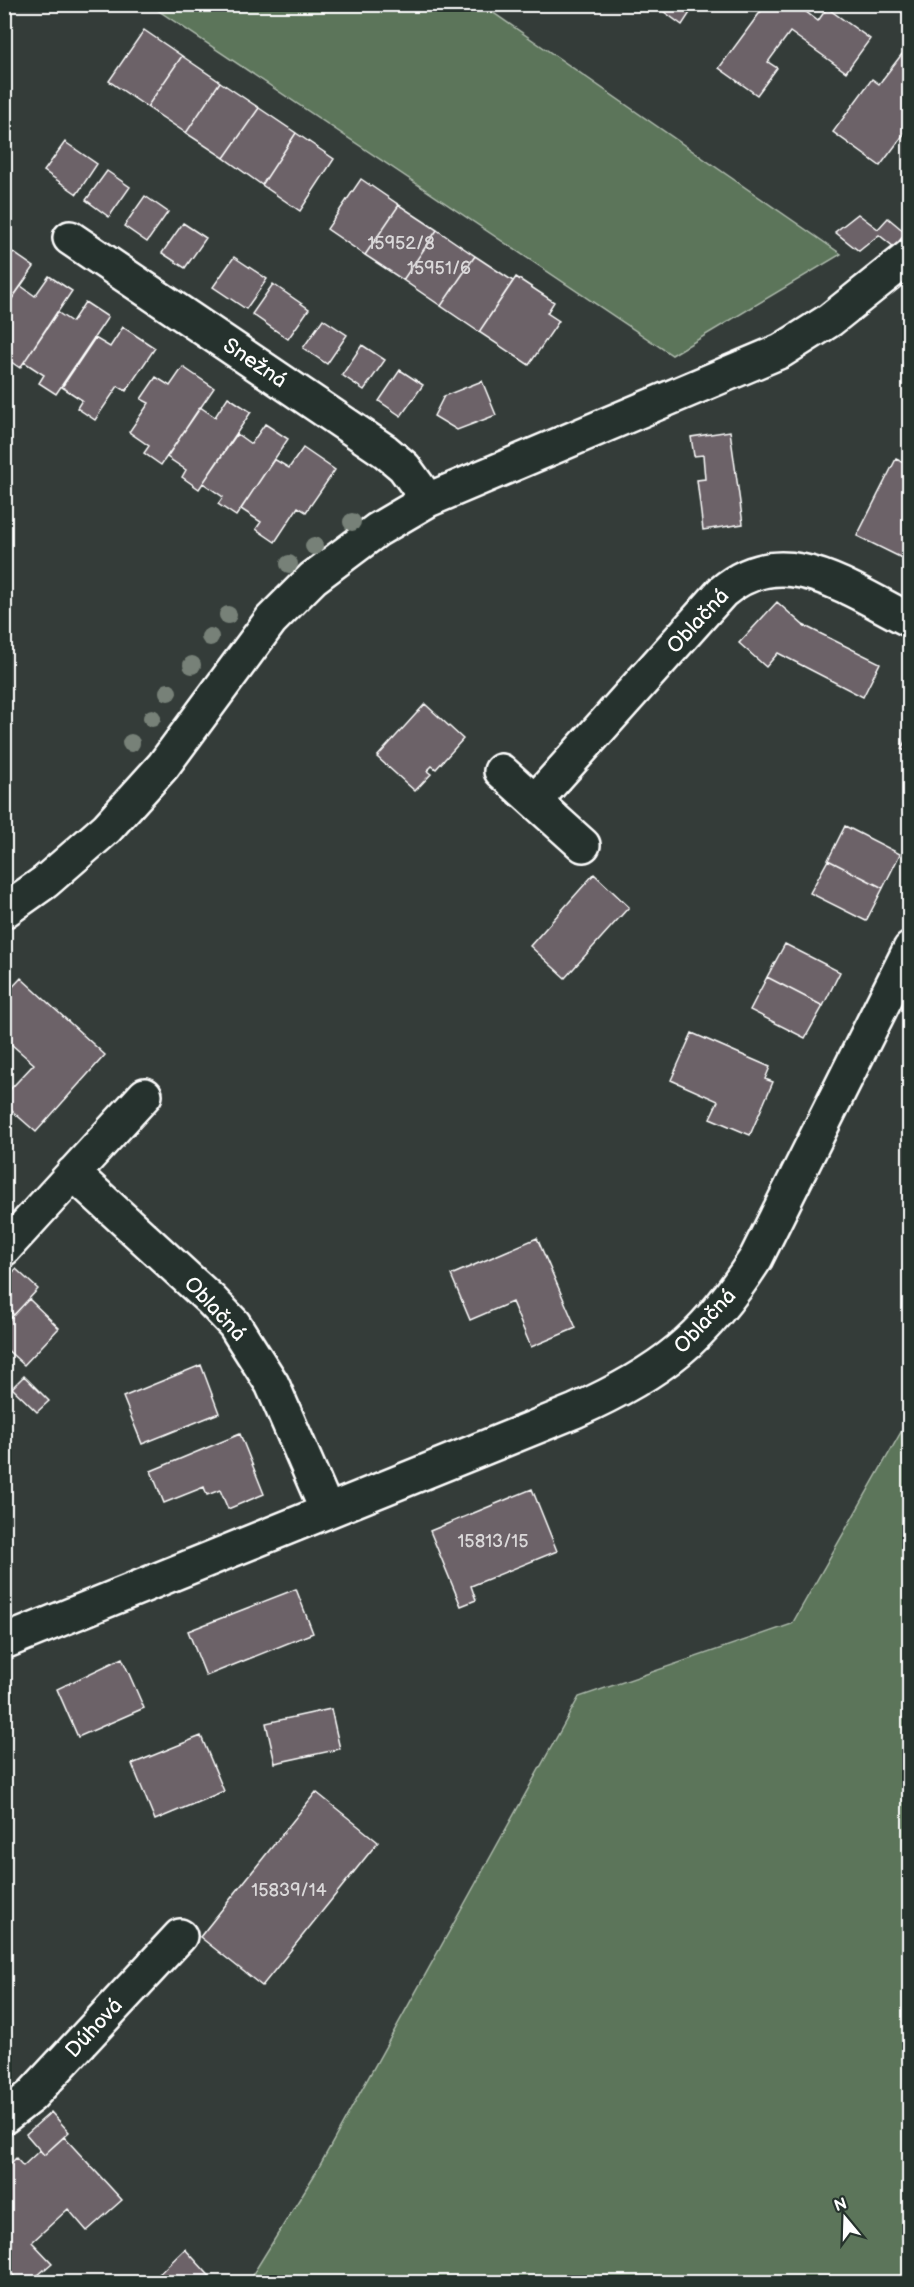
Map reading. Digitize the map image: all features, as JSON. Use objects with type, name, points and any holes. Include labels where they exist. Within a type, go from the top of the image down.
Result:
[{"type":"street","name":"Snežná","points":[[70,238],[385,452],[404,467],[428,500]]},
{"type":"street","points":[[4,911],[45,882],[107,828],[163,766],[271,620],[313,578],[377,530],[428,500],[781,351],[830,320],[909,256]]},
{"type":"street","name":"Oblačná","points":[[535,801],[722,592],[750,573],[785,567],[820,575],[909,620]]},
{"type":"street","points":[[501,771],[583,845]]},
{"type":"street","name":"Oblačná","points":[[4,1642],[625,1388],[662,1365],[702,1330],[729,1300],[756,1258],[909,949]]},
{"type":"street","points":[[4,1248],[145,1095]]},
{"type":"street","name":"Oblačná","points":[[73,1173],[234,1324],[272,1384],[327,1511]]},
{"type":"street","name":"Dúhová","points":[[4,2117],[31,2096],[180,1936]]},
{"type":"green space","points":[[150,5],[482,5],[841,254],[672,355]]},
{"type":"green space","points":[[909,1418],[909,2282],[248,2282],[315,2174],[579,1697],[792,1624]]},
{"type":"building","points":[[667,4],[701,4],[699,8],[695,5],[682,25],[663,11]]},
{"type":"building","points":[[761,4],[809,4],[805,11],[818,21],[827,8],[870,39],[846,72],[790,32],[768,62],[777,68],[757,95],[719,68],[764,7]]},
{"type":"building","points":[[144,30],[182,56],[147,107],[109,81]]},
{"type":"building","points":[[902,54],[910,59],[910,126],[880,166],[833,132],[872,79],[879,84]]},
{"type":"building","points":[[182,56],[220,82],[186,133],[147,107]]},
{"type":"building","points":[[220,82],[259,108],[224,158],[186,133]]},
{"type":"building","points":[[259,108],[296,133],[262,185],[224,158]]},
{"type":"building","points":[[296,133],[334,159],[300,211],[262,185]]},
{"type":"building","points":[[65,142],[97,164],[77,194],[44,171]]},
{"type":"building","points":[[107,171],[130,187],[109,217],[86,200]]},
{"type":"building","points":[[361,179],[399,205],[365,255],[327,229]]},
{"type":"building","points":[[145,196],[168,212],[147,242],[124,226]]},
{"type":"building","points":[[399,205],[437,230],[403,280],[365,255]]},
{"type":"building","points":[[858,214],[878,229],[888,218],[906,233],[894,247],[879,235],[859,251],[835,232]]},
{"type":"building","points":[[183,223],[206,238],[185,268],[162,253]]},
{"type":"building","points":[[437,230],[475,256],[441,306],[403,280]]},
{"type":"building","points":[[4,246],[34,267],[4,310]]},
{"type":"building","points":[[475,256],[513,281],[479,332],[441,306]]},
{"type":"building","points":[[234,257],[267,279],[246,309],[213,287]]},
{"type":"building","points":[[49,276],[72,291],[20,368],[4,357],[7,349],[4,347],[4,310],[21,286],[35,296]]},
{"type":"building","points":[[516,277],[554,302],[547,313],[559,321],[529,365],[479,332]]},
{"type":"building","points":[[273,284],[309,309],[288,339],[252,314]]},
{"type":"building","points":[[85,302],[108,317],[56,394],[39,383],[44,375],[24,362],[57,312],[72,322]]},
{"type":"building","points":[[323,319],[347,335],[327,364],[303,348]]},
{"type":"building","points":[[123,327],[155,348],[126,391],[118,386],[95,420],[77,408],[82,400],[62,387],[95,338],[110,347]]},
{"type":"building","points":[[362,345],[385,360],[364,390],[342,375]]},
{"type":"building","points":[[183,367],[214,388],[161,465],[144,453],[149,446],[129,432],[149,403],[141,399],[156,377],[170,386]]},
{"type":"building","points":[[400,370],[423,385],[401,416],[379,401]]},
{"type":"building","points":[[482,381],[496,415],[457,430],[434,416],[444,396]]},
{"type":"building","points":[[228,397],[251,412],[199,489],[182,477],[186,470],[167,457],[200,407],[215,417]]},
{"type":"building","points":[[265,424],[288,439],[236,516],[218,504],[223,497],[203,483],[237,434],[251,444]]},
{"type":"building","points":[[730,431],[743,524],[703,530],[697,480],[705,479],[703,455],[694,456],[691,437]]},
{"type":"building","points":[[303,448],[335,470],[306,512],[298,507],[275,542],[256,529],[261,522],[241,509],[274,459],[289,468]]},
{"type":"building","points":[[896,459],[910,466],[910,562],[857,536]]},
{"type":"building","points":[[777,602],[803,625],[880,663],[863,697],[778,653],[766,667],[739,643]]},
{"type":"building","points":[[425,704],[463,739],[436,769],[432,766],[427,771],[431,774],[415,791],[377,757]]},
{"type":"building","points":[[910,732],[910,753],[901,749]]},
{"type":"building","points":[[845,826],[900,854],[883,888],[828,860]]},
{"type":"building","points":[[828,860],[883,888],[866,921],[810,893]]},
{"type":"building","points":[[594,874],[629,907],[565,978],[530,946]]},
{"type":"building","points":[[785,944],[840,972],[823,1006],[767,977]]},
{"type":"building","points":[[767,977],[823,1006],[805,1038],[750,1010]]},
{"type":"building","points":[[21,978],[105,1055],[36,1132],[4,1104],[4,1096],[34,1064],[4,1038],[4,996]]},
{"type":"building","points":[[692,1033],[770,1067],[765,1079],[773,1082],[750,1135],[710,1118],[718,1101],[671,1080]]},
{"type":"building","points":[[537,1238],[576,1328],[531,1347],[512,1302],[470,1320],[451,1275]]},
{"type":"building","points":[[16,1269],[38,1289],[14,1315],[4,1306],[4,1281]]},
{"type":"building","points":[[29,1299],[59,1328],[24,1365],[4,1347],[4,1325]]},
{"type":"building","points":[[201,1365],[219,1413],[142,1444],[123,1397]]},
{"type":"building","points":[[24,1376],[49,1401],[37,1412],[12,1388]]},
{"type":"building","points":[[240,1434],[264,1494],[228,1509],[220,1490],[207,1495],[204,1487],[164,1503],[151,1471]]},
{"type":"building","points":[[532,1489],[557,1551],[471,1586],[476,1600],[461,1606],[430,1531]]},
{"type":"building","points":[[296,1589],[313,1633],[206,1676],[188,1631]]},
{"type":"building","points":[[122,1658],[144,1708],[78,1737],[57,1689]]},
{"type":"building","points":[[331,1709],[340,1749],[275,1763],[266,1723]]},
{"type":"building","points":[[201,1736],[224,1791],[155,1820],[132,1764]]},
{"type":"building","points":[[316,1792],[378,1842],[262,1986],[200,1937]]},
{"type":"building","points":[[51,2112],[69,2132],[44,2155],[26,2134]]},
{"type":"building","points":[[64,2137],[122,2200],[87,2231],[68,2209],[32,2242],[52,2263],[30,2282],[20,2282],[4,2266],[4,2170],[16,2158],[23,2166],[40,2150],[44,2155]]},
{"type":"building","points":[[185,2249],[215,2282],[165,2282],[158,2275]]}]
